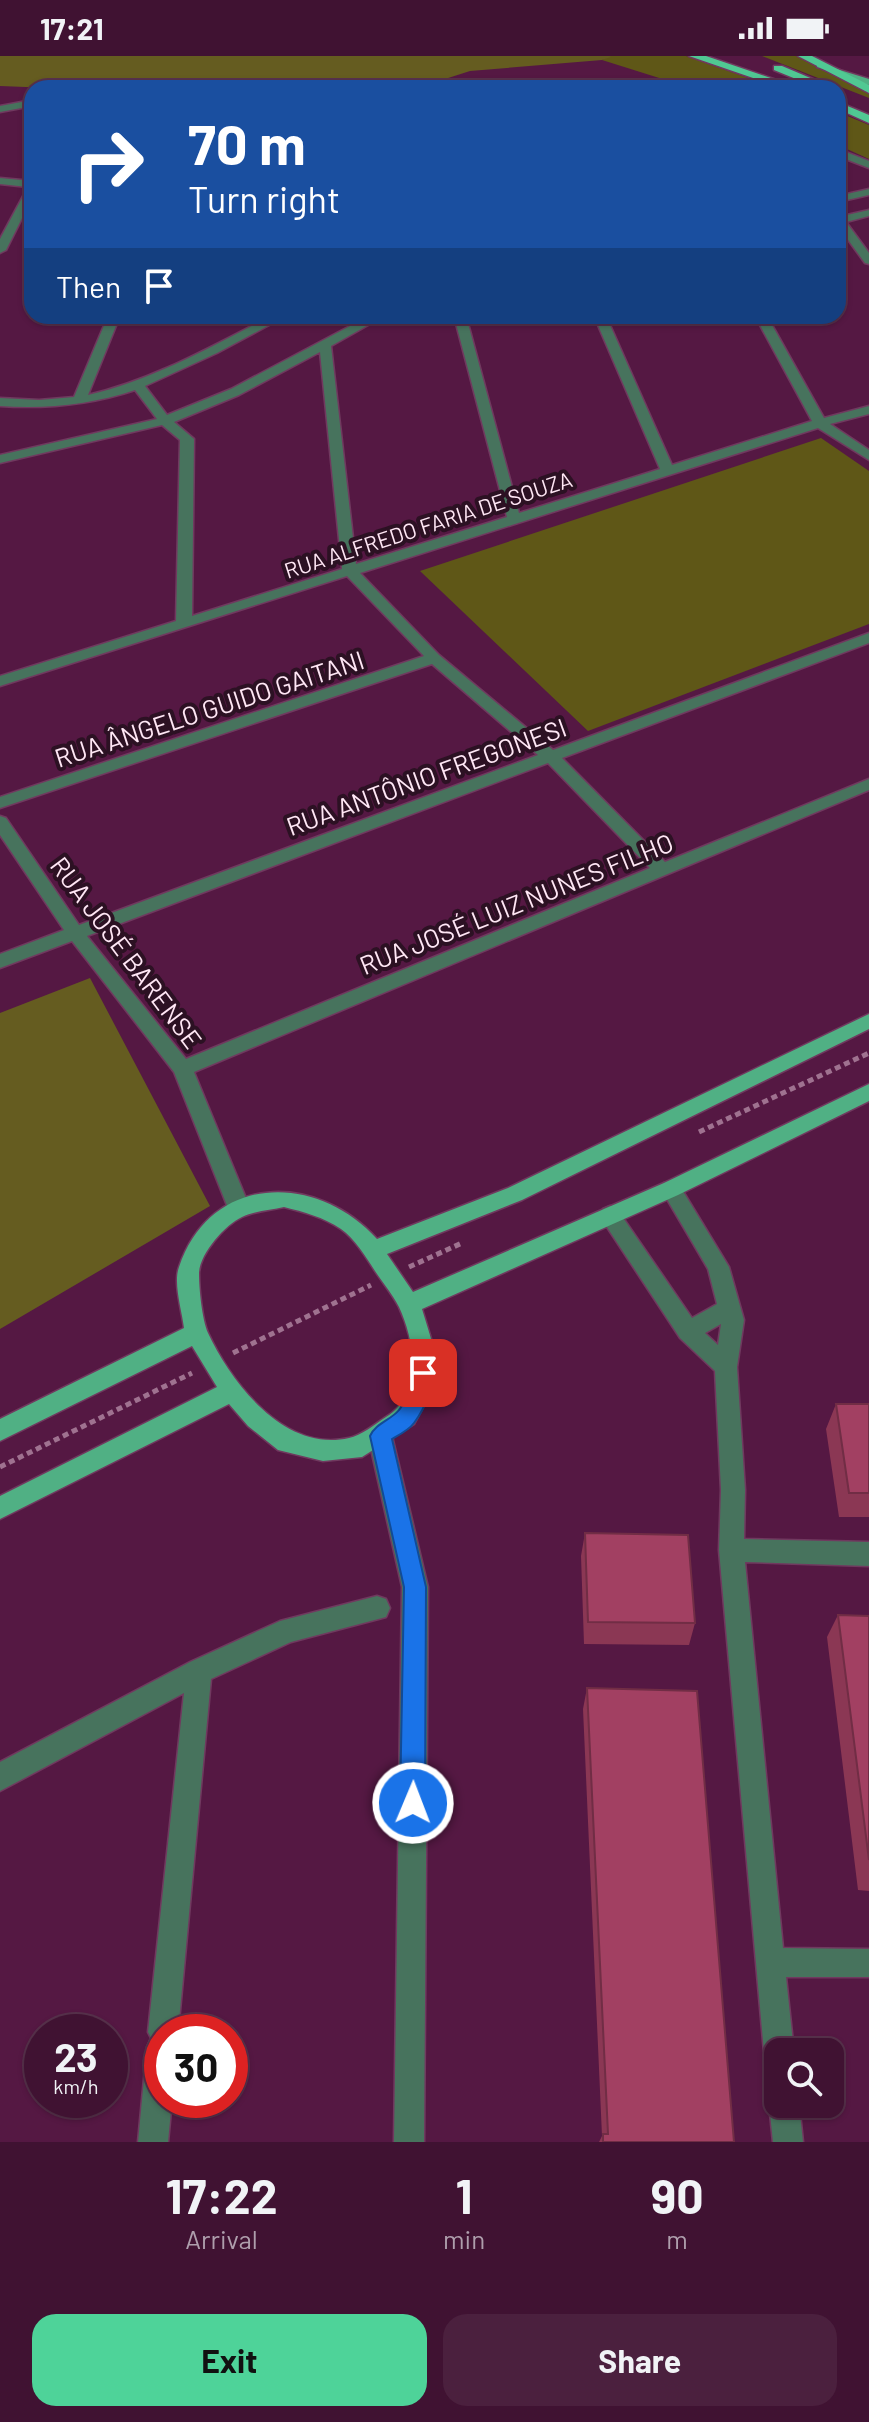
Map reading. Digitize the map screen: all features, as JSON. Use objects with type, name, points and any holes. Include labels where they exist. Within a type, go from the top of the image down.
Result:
[{"type":"highway","points":[[695,56],[770,80]]},
{"type":"highway","points":[[712,56],[774,80]]},
{"type":"highway","points":[[804,56],[869,90]]},
{"type":"highway","points":[[769,65],[807,80]]},
{"type":"highway","points":[[846,95],[869,105]]},
{"type":"highway","points":[[846,109],[869,119]]},
{"type":"main road","points":[[816,64],[869,82]]},
{"type":"main road","points":[[373,1250],[515,1194],[869,1021]]},
{"type":"main road","points":[[409,1304],[671,1189],[869,1092]]},
{"type":"main road","points":[[284,1199],[321,1208],[350,1224],[373,1250],[409,1304],[425,1355],[420,1390],[406,1417],[380,1436],[354,1449],[323,1450],[286,1442],[256,1419],[232,1391],[196,1333],[188,1270],[218,1222],[239,1208],[284,1199]]},
{"type":"main road","points":[[0,1430],[196,1333]]},
{"type":"main road","points":[[0,1508],[232,1391]]},
{"type":"street","points":[[0,109],[24,104]]},
{"type":"street","points":[[846,155],[869,165]]},
{"type":"street","points":[[0,181],[24,185]]},
{"type":"street","points":[[846,197],[869,192]]},
{"type":"street","points":[[0,250],[24,202]]},
{"type":"street","points":[[846,218],[869,213]]},
{"type":"street","points":[[846,230],[869,261]]},
{"type":"street","points":[[79,401],[111,324]]},
{"type":"street","points":[[0,402],[21,405],[79,401],[139,387],[260,324]]},
{"type":"street","points":[[0,459],[165,421],[235,392],[363,324]]},
{"type":"street","points":[[462,324],[514,519]]},
{"type":"street","points":[[604,324],[668,471]]},
{"type":"street","points":[[765,324],[820,423],[869,456]]},
{"type":"street","points":[[325,344],[350,571],[434,658],[551,757],[663,871]]},
{"type":"street","points":[[139,387],[165,421],[187,439],[184,621]]},
{"type":"street","name":"RUA ALFREDO FARIA DE SOUZA","points":[[0,681],[184,621],[274,597],[514,519],[869,410]]},
{"type":"street","name":"RUA ANTÔNIO FREGONESI","points":[[0,961],[869,638]]},
{"type":"street","name":"RUA ÂNGELO GUIDO GAITANI","points":[[0,803],[434,658]]},
{"type":"street","name":"RUA JOSÉ LUIZ NUNES FILHO","points":[[183,1069],[869,784]]},
{"type":"street","name":"RUA JOSÉ BARENSE","points":[[0,822],[75,933],[183,1069],[239,1208]]},
{"type":"street","points":[[671,1189],[718,1267],[733,1320],[726,1367],[732,1458],[731,1550],[778,2038]]},
{"type":"street","points":[[610,1215],[688,1331],[726,1367]]},
{"type":"street","points":[[688,1331],[730,1308]]},
{"type":"street","points":[[380,1436],[415,1587],[409,2142]]},
{"type":"street","points":[[731,1550],[869,1554]]},
{"type":"street","points":[[0,1777],[199,1671],[289,1630],[377,1608]]},
{"type":"street","points":[[165,2014],[199,1671]]},
{"type":"street","points":[[770,1962],[869,1963]]},
{"type":"street","points":[[153,2142],[155,2118]]},
{"type":"street","points":[[785,2118],[788,2142]]},
{"type":"path","points":[[695,1134],[869,1053]]},
{"type":"path","points":[[0,1467],[463,1242]]},
{"type":"shaded area","points":[[0,56],[611,57],[470,71],[442,80],[24,80],[24,87],[0,86]]},
{"type":"shaded area","points":[[609,56],[686,56],[754,80],[666,80],[602,60]]},
{"type":"shaded area","points":[[762,56],[796,56],[842,80],[823,80]]},
{"type":"shaded area","points":[[846,82],[869,94],[869,98],[846,89]]},
{"type":"shaded area","points":[[846,115],[869,125],[869,159],[846,149]]},
{"type":"shaded area","points":[[821,438],[869,471],[869,624],[588,731],[420,571]]},
{"type":"shaded area","points":[[90,978],[210,1206],[0,1329],[0,1013]]},
{"type":"building","points":[[836,1404],[869,1404],[869,1493],[849,1493]]},
{"type":"building","points":[[585,1533],[688,1535],[695,1623],[588,1622]]},
{"type":"building","points":[[838,1615],[869,1616],[869,1860]]},
{"type":"building","points":[[587,1688],[697,1691],[734,2142],[603,2142],[603,2134],[608,2134]]},
{"type":"route","points":[[413,1803],[415,1587],[380,1436],[406,1417],[420,1390],[423,1373]]}]
